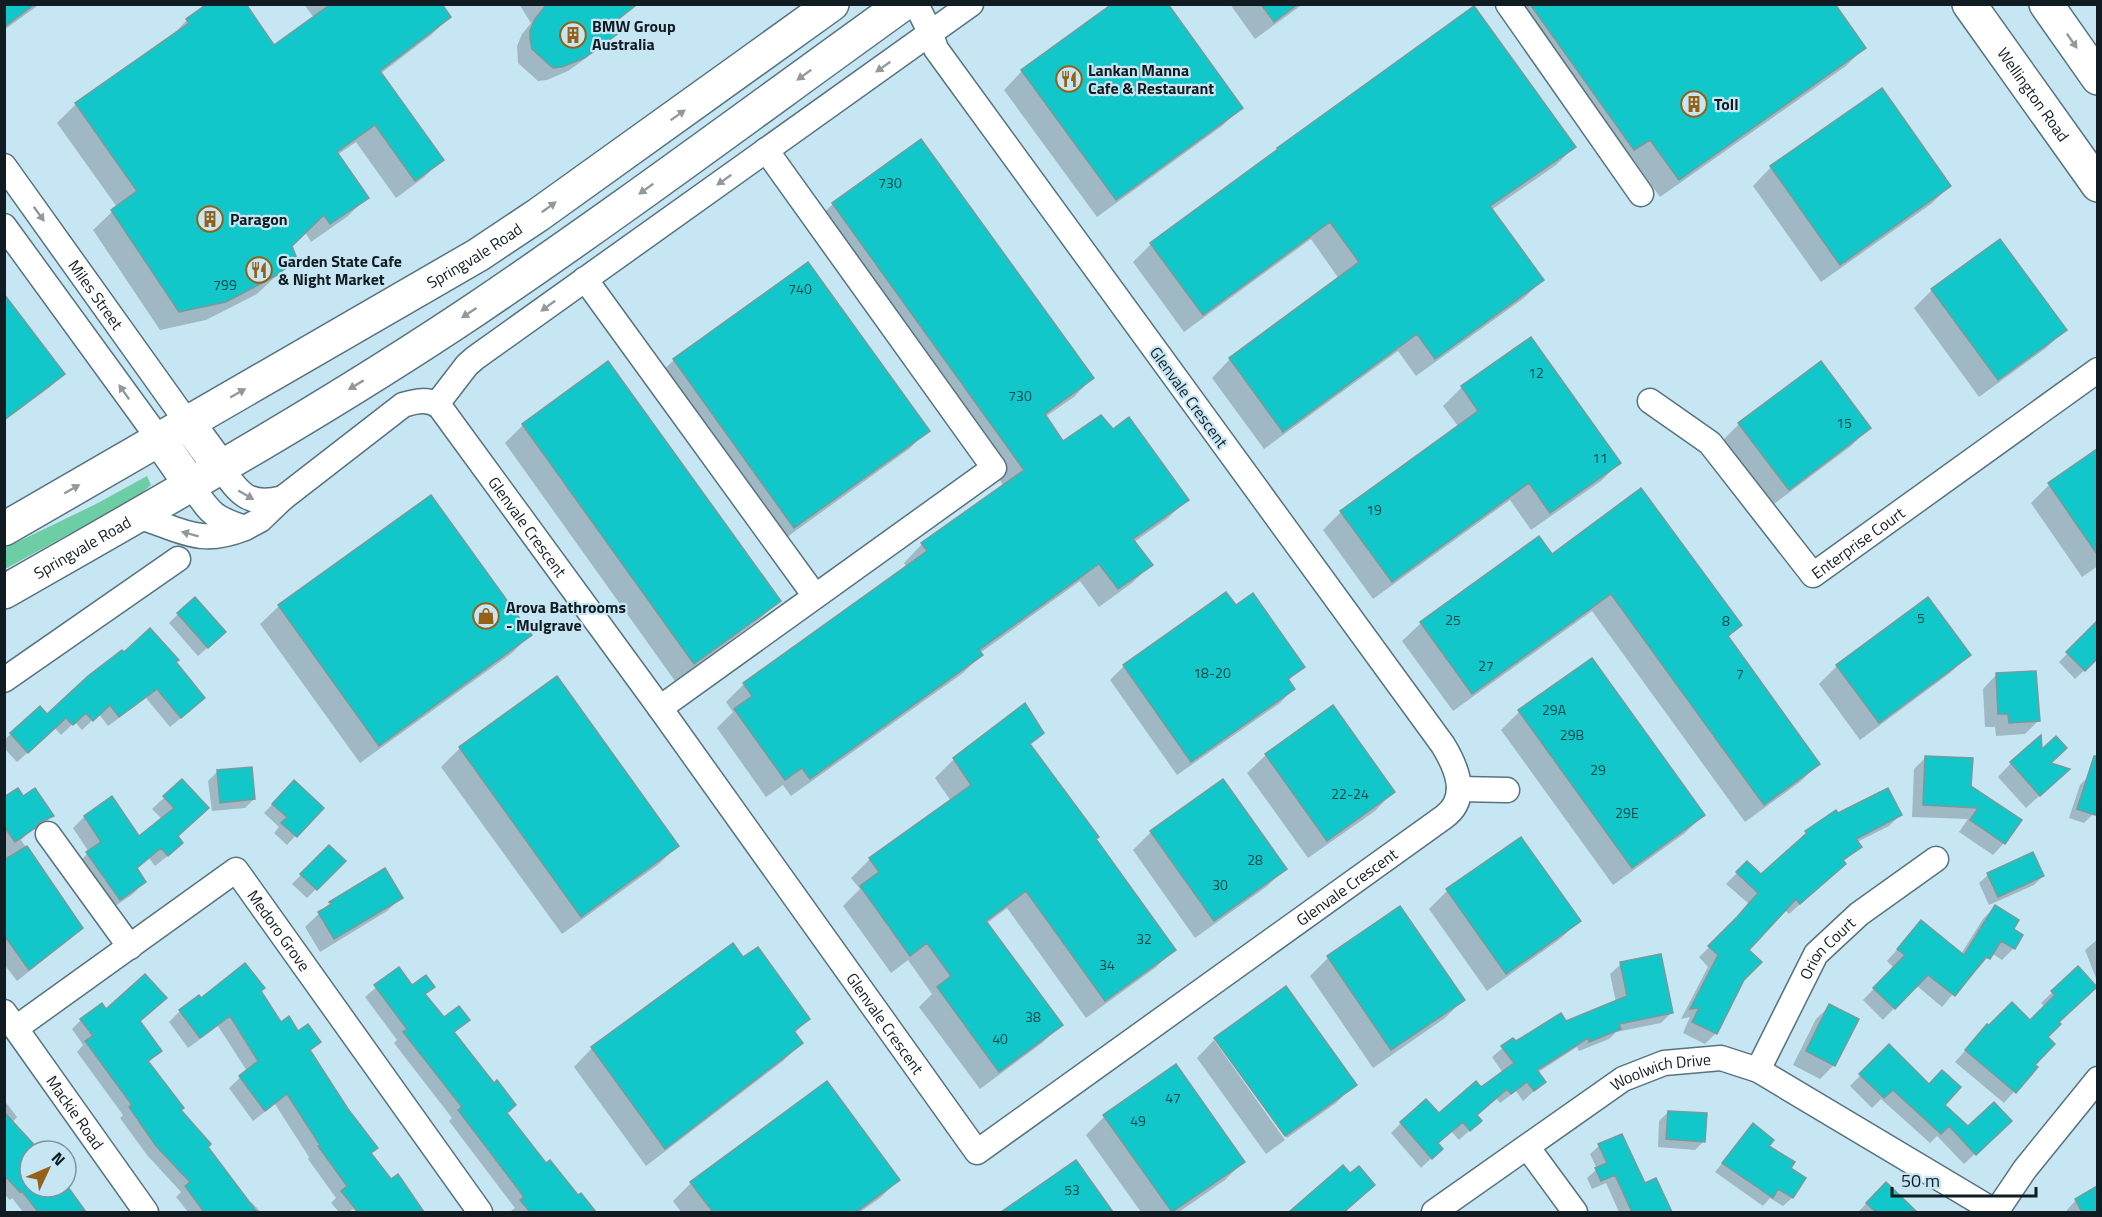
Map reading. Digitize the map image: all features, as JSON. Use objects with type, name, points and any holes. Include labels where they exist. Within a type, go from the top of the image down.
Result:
[{"type":"highway","name":"Springvale Road","points":[[4,529],[478,255],[538,215],[832,4]]},
{"type":"highway","name":"Springvale Road","points":[[4,592],[191,485],[367,379],[479,307],[903,4]]},
{"type":"highway","name":"Wellington Road","points":[[1969,4],[2097,185]]},
{"type":"highway","points":[[2046,4],[2097,78]]},
{"type":"highway","points":[[187,422],[220,467]]},
{"type":"highway","points":[[159,439],[191,485]]},
{"type":"street","name":"Glenvale Crescent","points":[[437,404],[660,708],[977,1152],[1444,817],[1456,806],[1458,789],[1455,768],[1443,745],[936,49],[916,4]]},
{"type":"street","points":[[136,516],[205,537],[220,537],[260,520],[284,498],[403,405],[419,401],[437,404],[467,364],[475,358],[971,4]]},
{"type":"street","points":[[1508,4],[1641,194]]},
{"type":"street","points":[[660,708],[994,468],[766,150]]},
{"type":"street","name":"Miles Street","points":[[4,166],[187,422]]},
{"type":"street","name":"Miles Street","points":[[4,226],[159,439]]},
{"type":"street","points":[[585,279],[815,596]]},
{"type":"street","points":[[76,324],[104,304]]},
{"type":"street","name":"Enterprise Court","points":[[1650,401],[1710,444],[1814,575],[2097,370]]},
{"type":"street","points":[[220,467],[237,490],[250,499],[264,502],[284,498]]},
{"type":"street","points":[[191,485],[214,516],[245,528]]},
{"type":"street","points":[[4,680],[178,559]]},
{"type":"street","points":[[1458,789],[1507,790]]},
{"type":"street","points":[[48,834],[130,946]]},
{"type":"street","name":"Orion Court","points":[[1758,1070],[1816,954],[1859,914],[1936,859]]},
{"type":"street","name":"Medoro Grove","points":[[10,1020],[130,946],[236,870],[480,1212]]},
{"type":"street","name":"Mackie Road","points":[[10,1020],[146,1212]]},
{"type":"street","name":"Woolwich Drive","points":[[1434,1212],[1623,1079],[1664,1063],[1721,1058],[1758,1070],[1996,1212]]},
{"type":"street","points":[[1996,1212],[2025,1169],[2097,1079]]},
{"type":"street","points":[[1528,1148],[1575,1212]]},
{"type":"green space","points":[[147,476],[151,485],[137,497],[5,569],[5,548],[96,504]]},
{"type":"building","points":[[4,4],[35,4],[4,27]]},
{"type":"building","points":[[207,4],[246,4],[274,45],[331,4],[442,4],[451,17],[380,71],[444,160],[415,181],[375,125],[337,152],[369,198],[330,224],[324,215],[292,246],[297,259],[277,275],[226,302],[179,312],[111,210],[137,191],[75,103],[189,23],[186,19]]},
{"type":"building","name":"BMW Group Australia","points":[[547,4],[637,4],[617,20],[623,30],[584,58],[562,67],[553,68],[532,49],[530,39],[530,31],[535,19]]},
{"type":"building","points":[[1112,4],[1168,4],[1243,108],[1116,200],[1021,70]]},
{"type":"building","points":[[1261,4],[1298,4],[1274,22]]},
{"type":"building","name":"Toll","points":[[1530,4],[1835,4],[1866,48],[1679,180],[1650,140],[1634,150]]},
{"type":"building","points":[[1474,6],[1576,147],[1490,206],[1544,280],[1435,359],[1417,334],[1283,432],[1229,358],[1359,262],[1330,222],[1203,315],[1150,243]]},
{"type":"building","points":[[1882,88],[1951,186],[1840,265],[1770,166]]},
{"type":"building","points":[[921,139],[1094,378],[1045,414],[1063,441],[1101,415],[1113,429],[1129,417],[1189,500],[1133,539],[1153,565],[1118,589],[1099,564],[979,650],[983,655],[810,779],[802,768],[785,780],[734,709],[752,696],[743,683],[927,551],[921,543],[1024,470],[832,203]]},
{"type":"building","points":[[2000,239],[2067,330],[1998,380],[1931,289]]},
{"type":"building","points":[[808,262],[930,431],[794,528],[673,359]]},
{"type":"building","points":[[4,294],[65,374],[4,420]]},
{"type":"building","points":[[1531,337],[1621,463],[1550,513],[1529,483],[1392,582],[1340,511],[1478,411],[1461,386]]},
{"type":"building","points":[[608,361],[781,601],[694,664],[522,424]]},
{"type":"building","points":[[1821,361],[1871,428],[1789,490],[1738,423]]},
{"type":"building","points":[[2097,449],[2097,554],[2048,483]]},
{"type":"building","points":[[1641,488],[1742,625],[1728,636],[1820,764],[1764,805],[1611,594],[1472,694],[1420,622],[1539,536],[1552,554]]},
{"type":"building","points":[[431,495],[532,635],[379,746],[278,605]]},
{"type":"building","points":[[1226,592],[1236,605],[1253,593],[1305,667],[1288,679],[1295,689],[1191,762],[1123,665]]},
{"type":"building","points":[[195,597],[226,632],[208,648],[177,613]]},
{"type":"building","points":[[1928,597],[1971,655],[1879,723],[1836,665]]},
{"type":"building","points":[[2097,621],[2097,659],[2085,671],[2066,652]]},
{"type":"building","points":[[150,628],[179,660],[176,662],[205,698],[181,718],[157,689],[119,717],[110,705],[93,721],[86,713],[73,725],[66,718],[28,753],[10,733],[40,706],[47,714],[88,676],[122,650],[124,652]]},
{"type":"building","points":[[1592,658],[1705,815],[1632,868],[1518,710]]},
{"type":"building","points":[[2036,671],[2040,721],[2009,723],[2008,714],[1998,714],[1996,673]]},
{"type":"building","points":[[557,676],[679,846],[581,917],[459,747]]},
{"type":"building","points":[[1025,703],[1044,733],[1030,744],[1099,837],[1096,839],[1176,950],[1105,1001],[1026,891],[986,921],[1063,1025],[999,1072],[937,987],[951,976],[927,943],[910,956],[860,886],[879,872],[869,858],[971,785],[953,758]]},
{"type":"building","points":[[1333,705],[1395,792],[1327,841],[1265,754]]},
{"type":"building","points":[[2041,735],[2042,749],[2056,736],[2067,748],[2051,763],[2070,769],[2040,796],[2010,762]]},
{"type":"building","points":[[1925,756],[1973,758],[1971,786],[2022,820],[2005,844],[1970,820],[1978,808],[1923,805]]},
{"type":"building","points":[[2094,756],[2097,756],[2095,815],[2077,809]]},
{"type":"building","points":[[252,767],[255,799],[220,803],[217,770]]},
{"type":"building","points":[[182,779],[209,808],[178,836],[183,843],[168,856],[161,848],[137,868],[146,882],[120,900],[86,852],[101,842],[84,816],[112,796],[139,836],[174,808],[163,796]]},
{"type":"building","points":[[1223,779],[1287,869],[1214,921],[1150,831]]},
{"type":"building","points":[[294,780],[324,808],[297,837],[281,823],[287,817],[272,804]]},
{"type":"building","points":[[18,788],[23,796],[35,788],[54,816],[40,822],[15,842],[4,826],[4,797]]},
{"type":"building","points":[[1888,788],[1902,815],[1856,839],[1862,847],[1843,860],[1846,864],[1800,904],[1796,899],[1749,950],[1762,962],[1744,980],[1717,1034],[1692,1022],[1699,1008],[1690,1009],[1718,955],[1708,946],[1758,893],[1736,872],[1747,861],[1761,874],[1807,833],[1805,831],[1836,810],[1838,813]]},
{"type":"building","points":[[1521,837],[1581,921],[1506,974],[1446,889]]},
{"type":"building","points":[[329,845],[346,861],[317,890],[300,874]]},
{"type":"building","points":[[27,846],[83,928],[29,970],[4,935],[4,860]]},
{"type":"building","points":[[2033,852],[2044,876],[1998,897],[1987,873]]},
{"type":"building","points":[[385,868],[403,898],[334,939],[318,912],[332,904],[329,902]]},
{"type":"building","points":[[1995,905],[2019,920],[2014,929],[2023,935],[2015,949],[2001,941],[1990,959],[1986,957],[1955,996],[1928,975],[1895,1009],[1873,988],[1905,955],[1897,949],[1921,920],[1964,955]]},
{"type":"building","points":[[1400,906],[1465,1000],[1391,1050],[1327,956]]},
{"type":"building","points":[[733,943],[743,957],[758,947],[810,1019],[794,1031],[803,1043],[665,1149],[591,1047]]},
{"type":"building","points":[[1661,954],[1673,1013],[1619,1024],[1621,1029],[1589,1042],[1588,1038],[1537,1070],[1546,1082],[1534,1091],[1527,1082],[1511,1094],[1507,1089],[1477,1115],[1482,1121],[1470,1131],[1463,1122],[1438,1143],[1443,1149],[1432,1159],[1400,1122],[1426,1099],[1439,1113],[1476,1081],[1481,1087],[1514,1063],[1501,1046],[1513,1038],[1516,1041],[1561,1013],[1566,1021],[1627,996],[1620,962]]},
{"type":"building","points":[[245,963],[265,988],[261,991],[281,1022],[289,1016],[298,1031],[308,1024],[321,1042],[310,1050],[348,1109],[378,1148],[371,1153],[391,1179],[398,1174],[424,1212],[358,1212],[341,1191],[347,1186],[318,1146],[320,1145],[287,1094],[265,1111],[239,1076],[258,1061],[230,1016],[200,1038],[179,1010],[199,995],[201,998]]},
{"type":"building","points":[[2078,966],[2097,987],[2059,1022],[2061,1024],[2048,1037],[2055,1044],[2035,1065],[2038,1067],[2016,1093],[1965,1050],[1987,1024],[1989,1025],[2012,1002],[2030,1020],[2055,995],[2051,991]]},
{"type":"building","points":[[399,967],[412,985],[426,975],[435,987],[425,994],[444,1017],[459,1006],[470,1020],[454,1032],[494,1083],[497,1080],[516,1105],[507,1113],[546,1163],[550,1160],[578,1195],[581,1193],[596,1212],[530,1212],[520,1200],[524,1197],[458,1110],[462,1107],[403,1032],[407,1029],[374,985]]},
{"type":"building","points":[[145,974],[167,998],[140,1021],[162,1051],[148,1061],[184,1108],[181,1110],[211,1144],[208,1147],[257,1212],[204,1212],[185,1186],[190,1182],[156,1146],[129,1107],[132,1105],[85,1041],[93,1036],[80,1019],[102,1003],[106,1009]]},
{"type":"building","points":[[1286,986],[1357,1085],[1285,1136],[1214,1038]]},
{"type":"building","points":[[1829,1004],[1859,1019],[1835,1066],[1806,1051]]},
{"type":"building","points":[[1889,1044],[1929,1084],[1942,1070],[1961,1087],[1945,1105],[1968,1126],[1994,1102],[2012,1121],[1976,1155],[1949,1126],[1941,1134],[1893,1090],[1884,1098],[1859,1074]]},
{"type":"building","points":[[1176,1064],[1245,1162],[1172,1212],[1103,1115]]},
{"type":"building","points":[[827,1081],[900,1180],[856,1212],[713,1212],[690,1182]]},
{"type":"building","points":[[1668,1111],[1707,1113],[1705,1142],[1666,1139]]},
{"type":"building","points":[[4,1112],[29,1139],[18,1139],[18,1190],[4,1175]]},
{"type":"building","points":[[1753,1123],[1774,1140],[1769,1146],[1795,1162],[1791,1168],[1806,1178],[1793,1198],[1778,1189],[1773,1198],[1722,1163]]},
{"type":"building","points":[[1622,1134],[1645,1183],[1656,1178],[1672,1212],[1632,1212],[1615,1175],[1601,1181],[1595,1168],[1607,1163],[1598,1144]]},
{"type":"building","points":[[1076,1160],[1113,1212],[1001,1212]]},
{"type":"building","points":[[1343,1165],[1350,1173],[1359,1166],[1375,1185],[1344,1212],[1289,1212]]},
{"type":"building","points":[[1886,1182],[1917,1212],[1876,1212],[1866,1203]]},
{"type":"building","points":[[2097,1186],[2097,1212],[2082,1212],[2075,1199]]},
{"type":"building","points":[[28,1199],[77,1199],[86,1212],[38,1212]]},
{"type":"place","name":"BMW Group Australia","points":[[573,35]]},
{"type":"place","name":"Lankan Manna Cafe & Restaurant","points":[[1069,79]]},
{"type":"place","name":"Toll","points":[[1694,104]]},
{"type":"place","name":"Paragon","points":[[210,219]]},
{"type":"place","name":"Garden State Cafe & Night Market","points":[[259,270]]},
{"type":"place","name":"Arova Bathrooms - Mulgrave","points":[[486,616]]}]
